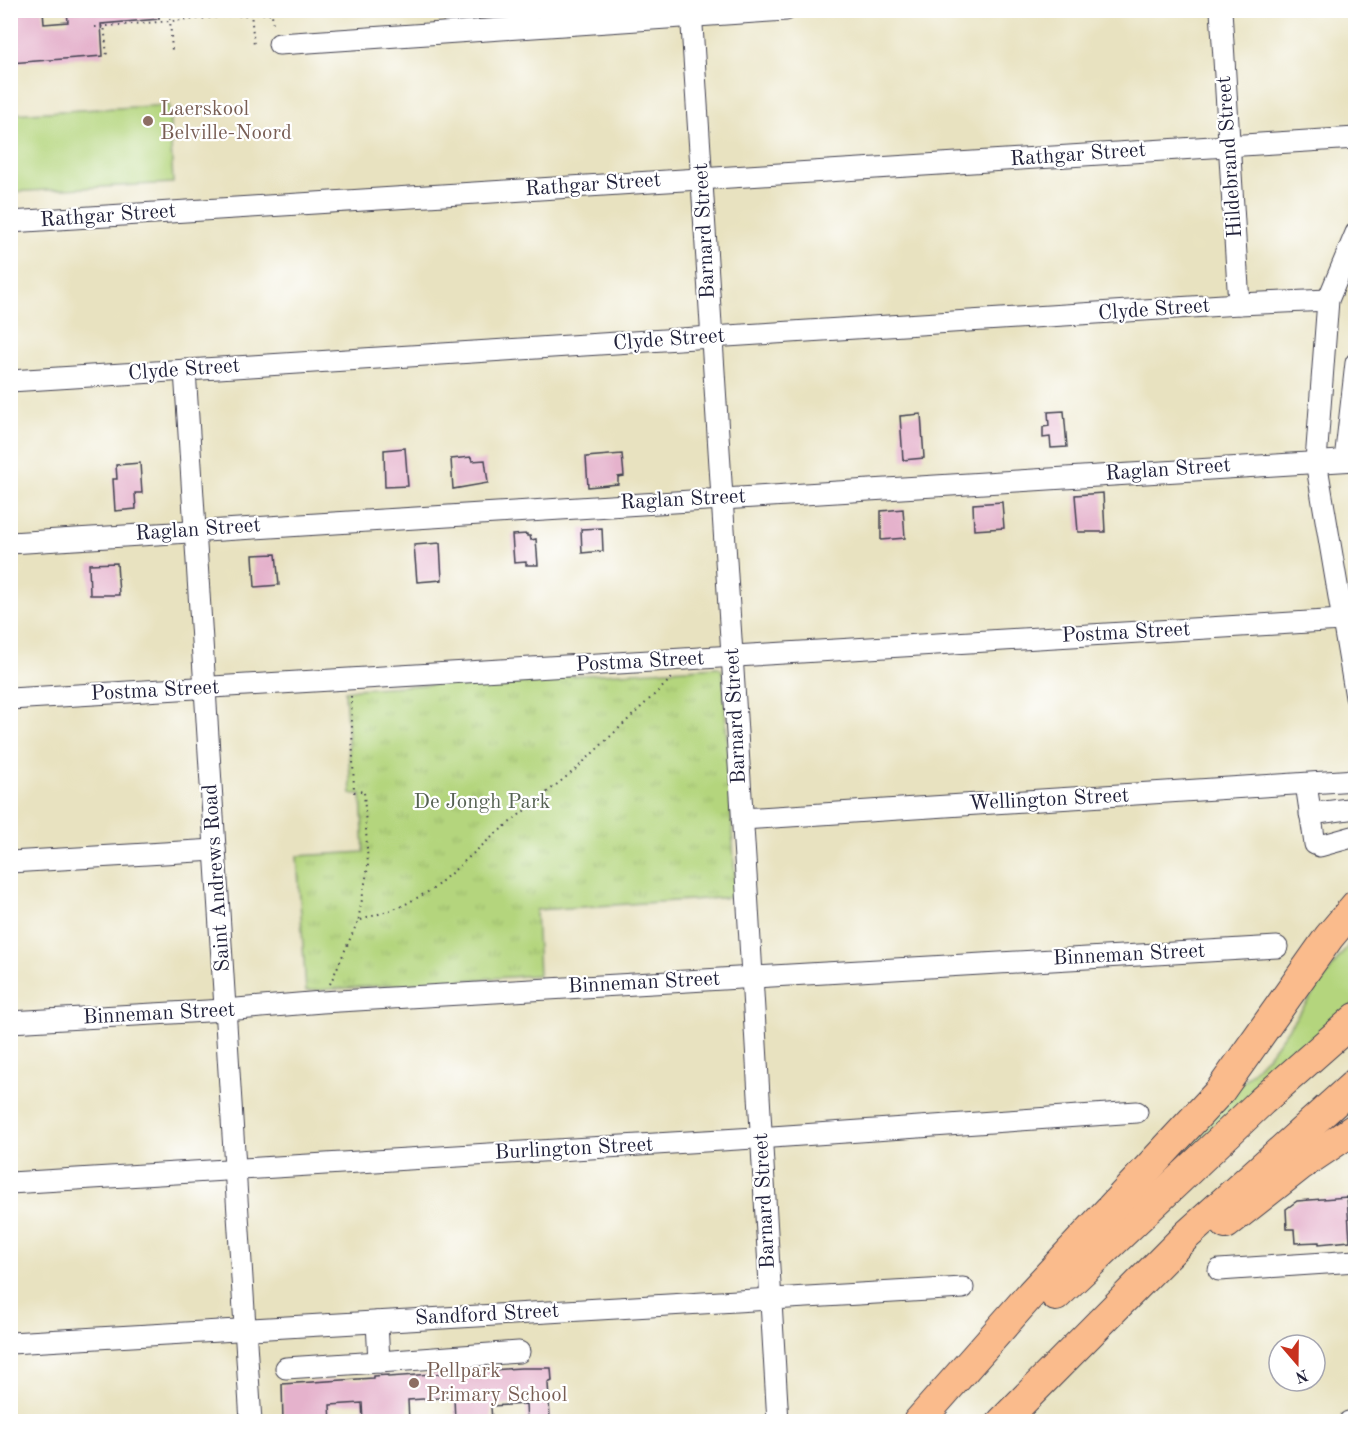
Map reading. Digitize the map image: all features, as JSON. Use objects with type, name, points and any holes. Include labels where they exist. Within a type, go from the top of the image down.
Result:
[{"type":"highway","points":[[918,1422],[1031,1294],[1220,1090],[1329,937],[1356,905]]},
{"type":"highway","points":[[932,1422],[1031,1320],[1151,1204],[1356,1018]]},
{"type":"highway","points":[[1003,1421],[1187,1235],[1356,1083]]},
{"type":"highway","points":[[1003,1421],[1078,1360],[1212,1235],[1301,1165],[1356,1128]]},
{"type":"street","points":[[277,39],[691,13],[786,10]]},
{"type":"street","name":"Hildebrand Street","points":[[1221,10],[1239,304]]},
{"type":"street","name":"Barnard Street","points":[[691,13],[733,656],[778,1422]]},
{"type":"street","name":"Rathgar Street","points":[[10,222],[1356,138]]},
{"type":"street","points":[[1356,233],[1328,300],[1318,472],[1356,697]]},
{"type":"street","name":"Clyde Street","points":[[10,381],[1328,300]]},
{"type":"street","points":[[1318,472],[1332,469],[1352,460],[1356,363]]},
{"type":"street","name":"Saint Andrews Road","points":[[185,370],[251,1422]]},
{"type":"street","name":"Raglan Street","points":[[10,543],[722,498],[1318,472]]},
{"type":"street","name":"Postma Street","points":[[10,699],[1342,620]]},
{"type":"street","name":"Wellington Street","points":[[742,819],[1356,780]]},
{"type":"street","points":[[1306,784],[1314,841],[1318,846],[1356,836]]},
{"type":"street","points":[[1310,814],[1356,808]]},
{"type":"street","points":[[10,862],[215,849]]},
{"type":"street","name":"Binneman Street","points":[[10,1022],[1277,946]]},
{"type":"street","name":"Burlington Street","points":[[10,1183],[762,1138],[1137,1112]]},
{"type":"street","points":[[1219,1270],[1356,1261]]},
{"type":"street","name":"Sandford Street","points":[[10,1343],[963,1288]]},
{"type":"street","points":[[377,1322],[379,1362]]},
{"type":"street","points":[[286,1368],[519,1352]]},
{"type":"street","points":[[1350,1422],[1356,1421]]},
{"type":"path","points":[[95,27],[272,12],[277,39]]},
{"type":"path","points":[[251,13],[254,46]]},
{"type":"path","points":[[170,20],[172,52]]},
{"type":"path","points":[[104,25],[107,57]]},
{"type":"path","points":[[358,921],[402,906],[433,889],[502,828],[576,769],[673,677]]},
{"type":"path","points":[[330,983],[358,921],[369,859],[364,791],[354,792],[351,690]]},
{"type":"green space","points":[[169,105],[173,183],[11,192],[11,114]]},
{"type":"green space","name":"De Jongh Park","points":[[718,667],[723,671],[736,897],[536,910],[539,975],[306,991],[297,856],[364,852],[361,794],[351,794],[345,691]]},
{"type":"green space","points":[[1355,936],[1355,1003],[1156,1184],[1150,1179],[1271,1052]]},
{"type":"building","points":[[11,10],[43,10],[44,24],[68,22],[67,10],[159,10],[159,19],[101,24],[103,56],[10,63],[10,50],[14,50]]},
{"type":"building","points":[[1064,411],[1067,447],[1051,448],[1050,437],[1043,438],[1043,427],[1049,426],[1048,412]]},
{"type":"building","points":[[921,414],[924,458],[903,460],[900,416]]},
{"type":"building","points":[[405,448],[408,486],[385,487],[384,450]]},
{"type":"building","points":[[622,454],[624,476],[618,477],[618,484],[588,487],[586,457]]},
{"type":"building","points":[[471,457],[472,461],[485,460],[488,483],[453,489],[451,459]]},
{"type":"building","points":[[140,463],[142,493],[135,493],[136,509],[115,511],[113,479],[117,479],[116,465]]},
{"type":"building","points":[[1103,493],[1105,532],[1078,532],[1075,495]]},
{"type":"building","points":[[1002,502],[1004,528],[974,530],[973,504]]},
{"type":"building","points":[[903,509],[905,538],[881,540],[881,511]]},
{"type":"building","points":[[602,528],[603,551],[582,553],[581,529]]},
{"type":"building","points":[[527,534],[531,540],[536,539],[538,565],[526,565],[526,562],[514,563],[512,535]]},
{"type":"building","points":[[440,543],[442,580],[417,582],[414,545]]},
{"type":"building","points":[[276,554],[279,585],[255,587],[253,555]]},
{"type":"building","points":[[117,563],[119,595],[90,595],[89,564]]},
{"type":"building","points":[[1347,1197],[1350,1241],[1319,1244],[1319,1242],[1295,1243],[1294,1229],[1287,1229],[1286,1209],[1297,1201]]},
{"type":"building","points":[[551,1368],[552,1381],[548,1383],[550,1418],[547,1418],[547,1422],[527,1422],[526,1404],[491,1406],[492,1422],[455,1422],[454,1397],[408,1400],[409,1422],[363,1422],[362,1403],[330,1405],[331,1422],[283,1422],[282,1384],[373,1378],[373,1376],[388,1375],[388,1377]]},
{"type":"place","name":"Laerskool Belville-Noord","points":[[148,121]]},
{"type":"place","name":"Pellpark Primary School","points":[[414,1383]]}]
